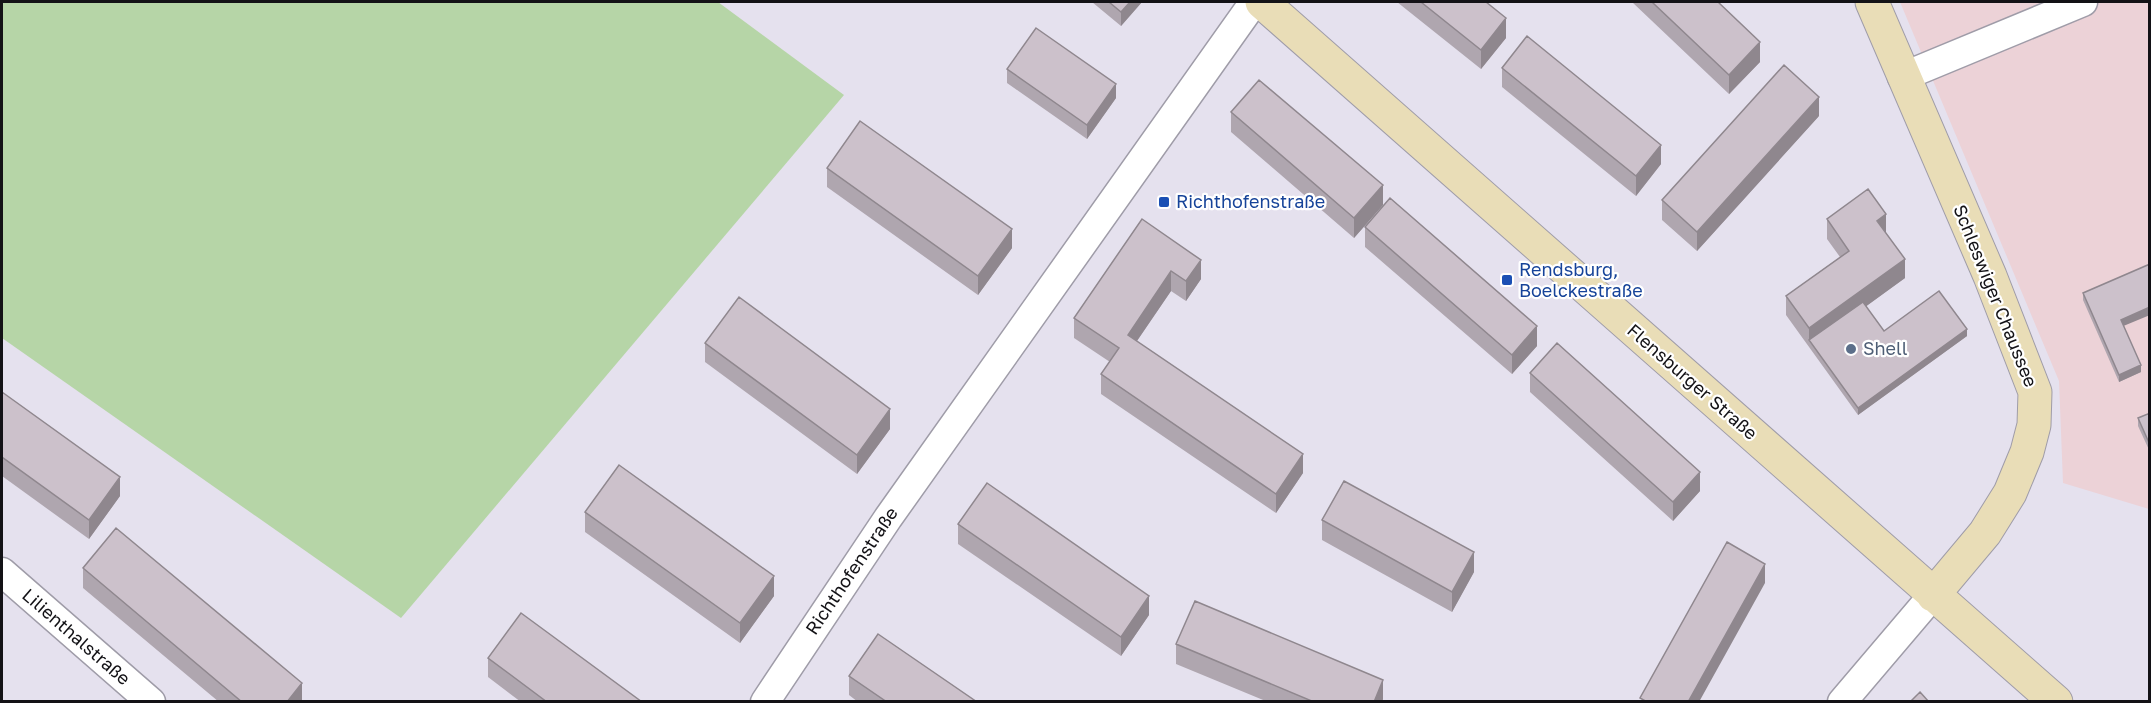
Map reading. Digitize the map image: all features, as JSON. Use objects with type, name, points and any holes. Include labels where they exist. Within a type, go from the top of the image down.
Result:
[{"type":"main road","name":"Flensburger Straße","points":[[1262,2],[1934,595]]},
{"type":"main road","name":"Schleswiger Chaussee","points":[[1872,2],[1902,77],[1990,276],[2035,392],[2034,425],[2010,493],[1985,533],[1934,595]]},
{"type":"main road","points":[[1934,595],[2056,702]]},
{"type":"street","name":"Richthofenstraße","points":[[765,702],[888,518],[1254,2]]},
{"type":"street","points":[[1902,77],[2083,2]]},
{"type":"street","name":"Lilienthalstraße","points":[[2,572],[152,702]]},
{"type":"street","points":[[1842,702],[1934,595]]},
{"type":"shaded area","points":[[1900,2],[2149,2],[2149,509],[2063,483],[2059,381]]},
{"type":"green space","points":[[2,2],[718,2],[844,95],[401,618],[2,338]]},
{"type":"building","points":[[1109,2],[1130,2],[1121,12]]},
{"type":"building","points":[[1421,2],[1486,2],[1506,18],[1481,50]]},
{"type":"building","points":[[1652,2],[1718,2],[1760,42],[1729,75]]},
{"type":"building","points":[[1036,28],[1116,84],[1087,125],[1007,69]]},
{"type":"building","points":[[1527,36],[1661,145],[1636,176],[1502,68]]},
{"type":"building","points":[[1784,65],[1819,97],[1697,232],[1662,200]]},
{"type":"building","points":[[1259,80],[1383,185],[1354,218],[1231,112]]},
{"type":"building","points":[[860,121],[1012,229],[978,276],[827,168]]},
{"type":"building","points":[[1868,189],[1886,214],[1877,221],[1905,259],[1809,328],[1786,296],[1849,251],[1827,219]]},
{"type":"building","points":[[1390,198],[1537,326],[1512,355],[1365,227]]},
{"type":"building","points":[[1142,219],[1201,260],[1186,281],[1171,271],[1128,335],[1303,454],[1276,494],[1101,374],[1119,348],[1074,318]]},
{"type":"building","points":[[2150,264],[2150,307],[2121,320],[2141,365],[2119,375],[2083,293]]},
{"type":"building","points":[[1939,291],[1967,329],[1858,408],[1809,340],[1863,302],[1884,331]]},
{"type":"building","points":[[739,297],[890,409],[857,455],[705,343]]},
{"type":"building","points":[[1557,343],[1700,472],[1673,502],[1530,373]]},
{"type":"building","points":[[2,392],[120,477],[89,520],[2,457]]},
{"type":"building","points":[[2150,413],[2150,445],[2138,418]]},
{"type":"building","points":[[619,465],[774,576],[740,623],[585,512]]},
{"type":"building","points":[[1344,481],[1474,552],[1452,592],[1322,520]]},
{"type":"building","points":[[987,483],[1149,596],[1121,637],[958,524]]},
{"type":"building","points":[[116,528],[302,683],[287,702],[242,702],[83,568]]},
{"type":"building","points":[[1727,542],[1765,564],[1688,702],[1647,702],[1640,698]]},
{"type":"building","points":[[1195,601],[1383,680],[1374,702],[1314,702],[1176,644]]},
{"type":"building","points":[[521,613],[642,702],[547,702],[488,658]]},
{"type":"building","points":[[878,634],[977,702],[887,702],[849,676]]},
{"type":"building","points":[[1920,692],[1929,702],[1910,702]]},
{"type":"place","name":"Richthofenstraße","points":[[1164,202]]},
{"type":"place","name":"Rendsburg, Boelckestraße","points":[[1507,280]]},
{"type":"place","name":"Shell","points":[[1851,349]]}]
